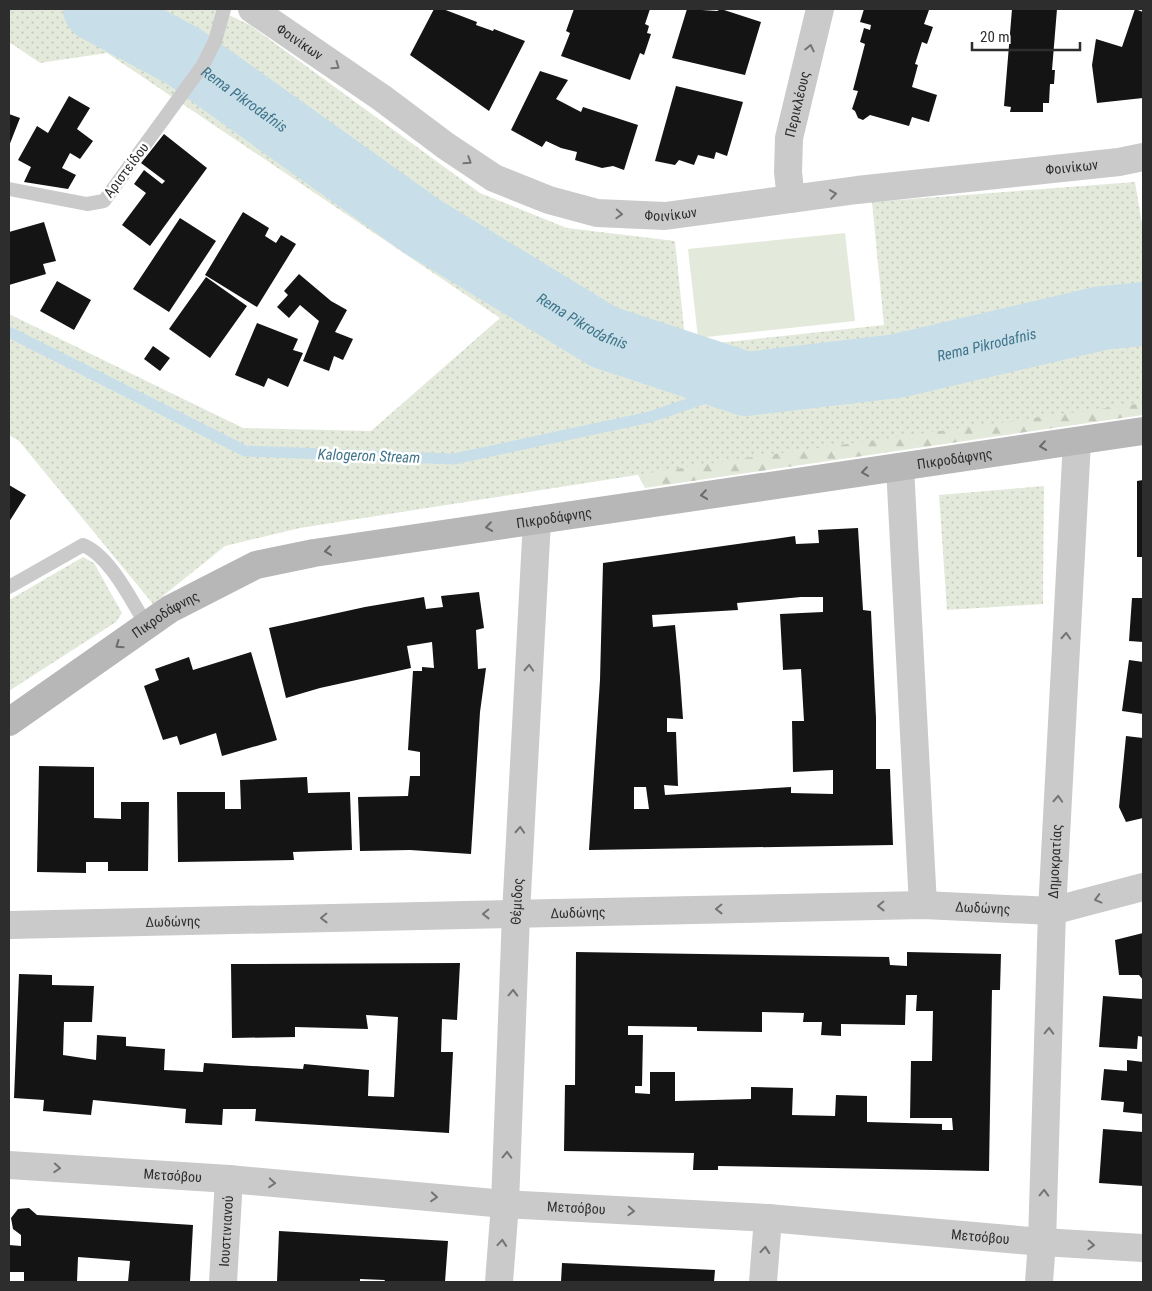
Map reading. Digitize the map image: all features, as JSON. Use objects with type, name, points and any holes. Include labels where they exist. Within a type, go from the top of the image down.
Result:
[{"type":"street","name":"Φοινίκων","points":[[252,9],[494,178],[549,200],[597,213],[665,216],[1119,162],[1143,157]]},
{"type":"street","name":"Περικλέους","points":[[791,200],[788,172],[789,138],[820,9]]},
{"type":"street","name":"Πικροδάφνης","points":[[9,722],[170,610],[256,565],[314,553],[1143,431]]},
{"type":"street","name":"Δημοκρατίας","points":[[1039,1282],[1042,1242],[1052,911],[1077,441]]},
{"type":"street","points":[[900,467],[923,905]]},
{"type":"street","name":"Θέμιδος","points":[[499,1282],[505,1204],[516,914],[537,520]]},
{"type":"street","name":"Δωδώνης","points":[[9,926],[923,905],[1052,911],[1143,887]]},
{"type":"street","name":"Μετσόβου","points":[[9,1164],[229,1179],[505,1204],[768,1218],[1042,1242],[1143,1248]]},
{"type":"street","name":"Ιουστινιανού","points":[[223,1282],[229,1179]]},
{"type":"street","points":[[763,1282],[768,1218]]},
{"type":"lane","name":"Αριστείδου","points":[[9,189],[86,204],[104,201],[204,65],[215,41],[224,9]]},
{"type":"lane","points":[[9,587],[83,545],[95,550],[108,565],[147,626]]},
{"type":"green space","points":[[9,9],[216,9],[250,25],[480,193],[567,228],[675,241],[685,338],[700,345],[884,325],[872,202],[1135,182],[1143,230],[1143,403],[739,459],[300,528],[225,546],[153,604],[19,441],[9,435],[9,314],[243,428],[371,431],[500,318],[107,53],[40,63],[9,42]]},
{"type":"green space","points":[[845,233],[855,321],[698,338],[688,249]]},
{"type":"green space","points":[[1143,336],[1143,415],[645,488],[630,459]]},
{"type":"green space","points":[[1044,486],[1043,604],[947,610],[939,495]]},
{"type":"green space","points":[[83,557],[94,563],[122,613],[116,622],[9,691],[9,600]]},
{"type":"building","points":[[434,9],[443,9],[477,22],[476,25],[493,31],[494,29],[525,41],[489,111],[410,55]]},
{"type":"building","points":[[574,9],[650,9],[645,24],[649,26],[647,33],[651,34],[644,55],[640,53],[630,80],[561,56],[570,33],[566,31]]},
{"type":"building","points":[[687,9],[717,11],[721,9],[761,22],[745,75],[672,58]]},
{"type":"building","points":[[864,9],[929,10],[924,24],[933,27],[927,44],[922,42],[915,64],[918,65],[912,87],[937,95],[929,122],[912,117],[909,126],[870,115],[863,120],[858,118],[852,109],[858,91],[853,90],[865,44],[860,42],[864,28],[870,30],[871,25],[860,22]]},
{"type":"building","points":[[1012,9],[1057,9],[1052,70],[1055,70],[1054,84],[1050,84],[1049,103],[1043,103],[1043,112],[1010,112],[1011,107],[1004,106]]},
{"type":"building","points":[[1135,9],[1143,12],[1143,98],[1097,103],[1092,65],[1096,39],[1122,47]]},
{"type":"building","points":[[540,71],[568,80],[556,99],[581,112],[583,107],[638,125],[624,170],[613,166],[602,168],[575,160],[577,152],[561,148],[546,141],[542,147],[511,130]]},
{"type":"building","points":[[676,86],[743,102],[727,156],[716,152],[714,159],[698,155],[694,165],[679,160],[675,165],[655,161]]},
{"type":"building","points":[[69,96],[90,108],[77,129],[93,141],[80,159],[70,153],[62,168],[76,175],[68,189],[24,182],[31,167],[18,160],[37,126],[48,133]]},
{"type":"building","points":[[9,114],[20,118],[9,146]]},
{"type":"building","points":[[164,134],[207,168],[150,246],[122,225],[146,193],[134,184],[144,170],[162,184],[165,181],[141,163]]},
{"type":"building","points":[[243,212],[269,228],[265,236],[276,243],[281,235],[296,244],[257,307],[205,275]]},
{"type":"building","points":[[180,218],[216,241],[169,312],[133,289]]},
{"type":"building","points":[[44,222],[56,261],[43,264],[46,274],[9,285],[9,232]]},
{"type":"building","points":[[299,274],[331,301],[347,310],[335,332],[353,339],[343,360],[334,356],[329,371],[303,361],[319,321],[300,305],[289,318],[277,307],[288,295],[284,291]]},
{"type":"building","points":[[206,277],[247,306],[210,358],[169,329]]},
{"type":"building","points":[[57,281],[91,300],[74,330],[40,311]]},
{"type":"building","points":[[257,323],[298,339],[293,350],[303,353],[288,387],[268,378],[264,387],[235,375]]},
{"type":"building","points":[[153,346],[170,358],[160,371],[144,359]]},
{"type":"building","points":[[1143,480],[1143,557],[1137,557],[1137,481]]},
{"type":"building","points":[[9,485],[26,495],[9,522]]},
{"type":"building","points":[[858,528],[863,610],[871,611],[876,718],[876,769],[890,769],[893,845],[589,850],[600,680],[603,563],[795,536],[796,544],[819,543],[818,530]],"holes":[[[801,597],[823,597],[823,612],[780,614],[783,670],[801,669],[804,721],[792,721],[793,772],[833,770],[833,794],[791,793],[791,787],[665,795],[664,785],[678,786],[676,732],[667,732],[667,718],[683,719],[680,677],[675,625],[653,627],[652,615],[738,610],[737,603]],[[634,787],[646,787],[649,809],[634,809]]]},
{"type":"building","points":[[479,592],[484,628],[476,630],[478,669],[486,668],[480,712],[471,854],[410,850],[360,851],[358,797],[408,796],[410,776],[420,776],[420,752],[408,750],[413,671],[422,671],[422,667],[434,668],[432,642],[407,646],[411,668],[320,688],[286,698],[269,628],[365,607],[424,597],[426,609],[443,607],[441,596]]},
{"type":"building","points":[[1132,598],[1143,598],[1143,642],[1129,641]]},
{"type":"building","points":[[251,652],[277,740],[222,756],[216,733],[180,745],[177,736],[163,740],[144,686],[159,680],[155,669],[189,657],[193,670]]},
{"type":"building","points":[[1129,660],[1143,662],[1143,714],[1122,711]]},
{"type":"building","points":[[1126,736],[1143,738],[1143,818],[1126,822],[1119,807]]},
{"type":"building","points":[[39,766],[94,767],[94,818],[121,819],[121,802],[149,802],[148,871],[108,871],[108,862],[86,862],[86,873],[37,872]]},
{"type":"building","points":[[307,777],[308,793],[350,792],[352,850],[293,852],[294,860],[178,862],[177,792],[225,792],[225,809],[241,809],[240,780]]},
{"type":"building","points":[[1143,933],[1143,980],[1139,975],[1119,975],[1115,940]]},
{"type":"building","points":[[576,952],[889,957],[890,965],[907,966],[907,952],[1001,954],[1000,990],[992,990],[989,1171],[718,1166],[718,1170],[693,1170],[694,1153],[564,1151],[565,1085],[575,1085]],"holes":[[[906,995],[917,995],[916,1011],[933,1011],[932,1061],[911,1061],[910,1118],[952,1118],[953,1130],[942,1130],[942,1124],[867,1122],[867,1096],[836,1095],[835,1116],[792,1115],[793,1088],[751,1087],[751,1099],[675,1101],[675,1072],[650,1072],[650,1094],[635,1093],[635,1086],[642,1086],[643,1035],[628,1035],[628,1026],[697,1027],[697,1031],[762,1032],[762,1012],[804,1013],[803,1022],[822,1022],[821,1035],[841,1036],[841,1024],[905,1025]]]},
{"type":"building","points":[[460,963],[457,1020],[442,1019],[441,1052],[453,1052],[449,1133],[255,1121],[256,1109],[223,1109],[222,1125],[185,1123],[186,1109],[93,1100],[91,1115],[43,1111],[44,1100],[14,1098],[19,974],[52,975],[52,985],[94,986],[92,1022],[64,1022],[63,1055],[96,1060],[97,1035],[126,1037],[126,1046],[165,1049],[164,1070],[203,1072],[204,1063],[303,1069],[304,1064],[369,1070],[368,1096],[394,1097],[398,1017],[366,1015],[368,1029],[295,1027],[295,1037],[232,1038],[231,964]]},
{"type":"building","points":[[1103,996],[1143,999],[1143,1037],[1138,1036],[1137,1049],[1099,1047]]},
{"type":"building","points":[[1127,1060],[1143,1062],[1143,1114],[1123,1112],[1124,1102],[1101,1100],[1104,1069],[1127,1071]]},
{"type":"building","points":[[1103,1129],[1143,1132],[1143,1186],[1099,1183]]},
{"type":"building","points":[[29,1208],[37,1215],[193,1225],[190,1282],[128,1282],[130,1261],[78,1257],[77,1282],[24,1282],[24,1272],[9,1272],[9,1245],[21,1246],[21,1235],[13,1229],[11,1218],[18,1209]]},
{"type":"building","points":[[279,1231],[448,1241],[445,1282],[384,1282],[385,1280],[360,1279],[360,1282],[277,1282]]},
{"type":"building","points":[[562,1263],[715,1270],[714,1282],[561,1282]]},
{"type":"waterway","name":"Rema Pikrodafnis","points":[[95,9],[183,56],[423,227],[604,337],[746,384],[897,366],[1102,318],[1143,314]]},
{"type":"waterway","name":"Kalogeron Stream","points":[[9,332],[245,451],[454,459],[650,417],[746,384]]}]
